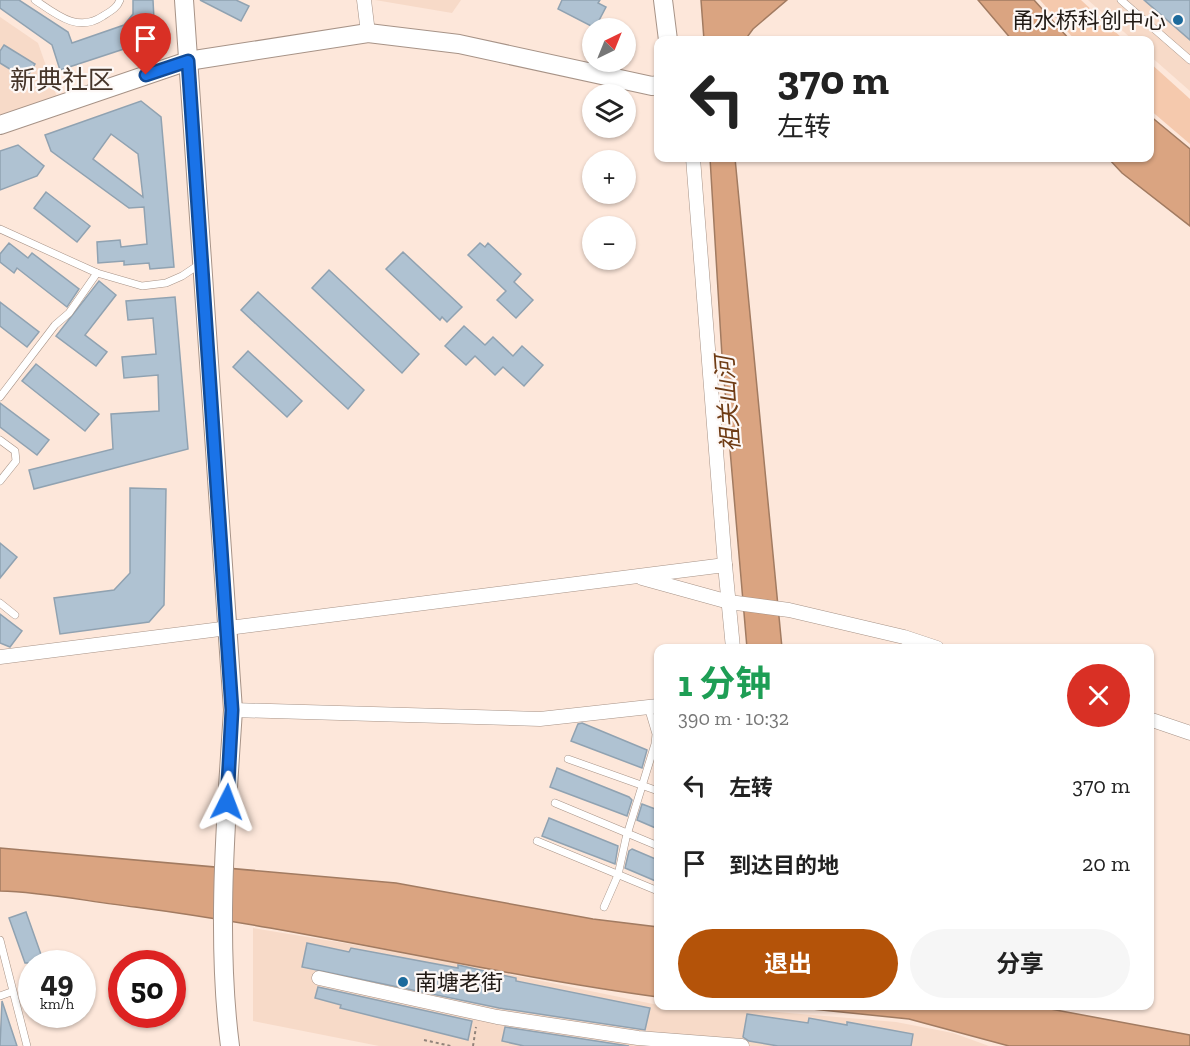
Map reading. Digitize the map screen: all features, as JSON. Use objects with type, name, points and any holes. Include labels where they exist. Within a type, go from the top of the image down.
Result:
[{"type":"main road","points":[[184,0],[232,710],[225,825],[224,1002],[230,1046]]},
{"type":"main road","points":[[663,0],[668,36]]},
{"type":"main road","points":[[0,125],[188,61],[368,33],[459,44],[654,86]]},
{"type":"street","points":[[364,0],[368,33]]},
{"type":"street","points":[[693,162],[725,565],[734,603],[733,644]]},
{"type":"street","points":[[0,657],[725,565]]},
{"type":"street","points":[[637,577],[734,603],[786,610],[904,637],[925,644]]},
{"type":"street","points":[[232,710],[540,719],[653,707]]},
{"type":"street","points":[[1154,721],[1190,733]]},
{"type":"street","points":[[319,978],[480,1013],[638,1038],[742,1046]]},
{"type":"lane","points":[[35,0],[76,24],[96,21],[118,6],[120,0]]},
{"type":"lane","points":[[1121,0],[1190,60]]},
{"type":"lane","points":[[0,229],[97,273],[142,286],[166,283],[182,276],[201,263]]},
{"type":"lane","points":[[0,397],[55,325],[69,313],[97,273]]},
{"type":"lane","points":[[0,440],[15,451],[16,461],[0,481]]},
{"type":"lane","points":[[0,603],[15,615]]},
{"type":"lane","points":[[604,907],[618,875],[627,833],[654,741]]},
{"type":"lane","points":[[568,759],[654,790]]},
{"type":"lane","points":[[555,803],[654,844]]},
{"type":"lane","points":[[537,841],[654,889]]},
{"type":"lane","points":[[0,940],[11,992],[27,1046]]},
{"type":"lane","points":[[0,996],[11,992]]},
{"type":"path","points":[[473,1046],[480,1013]]},
{"type":"path","points":[[424,1040],[451,1046]]},
{"type":"shaded area","points":[[375,0],[461,0],[452,13]]},
{"type":"shaded area","points":[[1040,0],[1081,0],[1120,36],[1072,36]]},
{"type":"shaded area","points":[[1088,0],[1190,0],[1190,91],[1154,59],[1154,36],[1128,36]]},
{"type":"shaded area","points":[[0,17],[38,43],[57,97],[0,115]]},
{"type":"shaded area","points":[[1154,67],[1190,99],[1190,144],[1154,113]]},
{"type":"shaded area","name":"南塘老街","points":[[253,928],[417,955],[654,1004],[654,1010],[754,1010],[896,1022],[953,1033],[989,1046],[379,1046],[253,1021]]},
{"type":"water","points":[[701,0],[787,0],[748,36],[704,36]]},
{"type":"water","points":[[978,0],[1034,0],[1066,36],[1009,36]]},
{"type":"water","points":[[1154,119],[1190,149],[1190,226],[1122,173],[1112,162],[1154,162]]},
{"type":"water","name":"祖关山河","points":[[710,162],[735,162],[782,644],[747,644],[722,356]]},
{"type":"water","points":[[0,848],[396,883],[593,919],[654,927],[654,996],[527,976],[201,916],[51,895],[0,891]]},
{"type":"water","points":[[822,1010],[1056,1010],[1190,1035],[1190,1046],[1009,1046],[909,1019]]},
{"type":"building","points":[[0,0],[19,0],[68,32],[72,43],[124,25],[133,14],[133,0],[153,0],[154,20],[137,43],[130,47],[60,70],[52,45],[0,8]]},
{"type":"building","points":[[200,0],[236,0],[249,6],[241,21]]},
{"type":"building","points":[[562,0],[600,0],[598,3],[606,7],[600,18],[582,18],[582,21],[558,9]]},
{"type":"building","name":"甬水桥科创中心","points":[[1144,0],[1190,0],[1190,40]]},
{"type":"building","points":[[4,45],[35,64],[26,79],[0,63],[0,51]]},
{"type":"building","points":[[141,101],[161,117],[174,267],[150,269],[149,263],[124,265],[124,261],[98,263],[97,242],[120,240],[121,247],[147,244],[144,207],[129,208],[51,151],[45,135]],"holes":[[[111,134],[138,154],[143,197],[93,159]]]},
{"type":"building","points":[[18,145],[44,166],[37,176],[0,190],[0,151]]},
{"type":"building","points":[[46,192],[90,226],[77,242],[34,208]]},
{"type":"building","points":[[9,243],[28,258],[32,253],[79,289],[67,307],[17,268],[14,273],[0,262],[0,254]]},
{"type":"building","points":[[480,243],[485,247],[488,243],[521,274],[514,282],[533,300],[516,318],[497,300],[506,291],[468,255]]},
{"type":"building","points":[[403,252],[462,307],[447,322],[442,317],[440,320],[386,269]]},
{"type":"building","points":[[329,270],[419,354],[402,373],[312,288]]},
{"type":"building","points":[[99,281],[116,295],[85,335],[107,352],[96,366],[56,336]]},
{"type":"building","points":[[258,292],[364,390],[348,409],[241,310]]},
{"type":"building","points":[[175,297],[188,449],[34,489],[29,470],[113,449],[111,414],[159,411],[158,375],[124,378],[122,357],[156,354],[153,318],[128,320],[126,301]]},
{"type":"building","points":[[0,302],[39,332],[27,347],[0,326]]},
{"type":"building","points":[[464,326],[485,345],[493,337],[513,356],[522,346],[543,365],[524,386],[503,367],[495,375],[475,356],[466,365],[445,346]]},
{"type":"building","points":[[248,351],[302,401],[287,417],[233,367]]},
{"type":"building","points":[[36,364],[99,414],[85,431],[22,381]]},
{"type":"building","points":[[0,403],[49,440],[37,455],[0,427]]},
{"type":"building","points":[[130,488],[166,489],[164,605],[149,622],[60,634],[54,598],[114,590],[130,573]]},
{"type":"building","points":[[0,543],[17,557],[0,578]]},
{"type":"building","points":[[0,614],[22,631],[10,647],[0,643]]},
{"type":"building","points":[[582,723],[647,750],[642,768],[571,741],[578,724]]},
{"type":"building","points":[[557,768],[629,797],[632,800],[627,816],[550,787]]},
{"type":"building","points":[[642,804],[654,808],[654,827],[637,820]]},
{"type":"building","points":[[549,818],[618,846],[615,864],[542,836]]},
{"type":"building","points":[[632,849],[654,858],[654,880],[625,868],[629,851]]},
{"type":"building","points":[[26,912],[39,950],[20,950],[9,918]]},
{"type":"building","points":[[307,943],[349,952],[351,948],[458,968],[458,965],[516,978],[516,981],[650,1008],[645,1030],[499,1008],[302,967]]},
{"type":"building","points":[[318,987],[472,1021],[468,1040],[340,1008],[341,1005],[315,998]]},
{"type":"building","points":[[2,1001],[17,1046],[0,1046]]},
{"type":"building","points":[[747,1014],[808,1023],[809,1018],[847,1025],[847,1022],[913,1034],[911,1046],[778,1046],[749,1041],[743,1037]]},
{"type":"building","points":[[505,1027],[629,1046],[524,1046],[502,1041]]},
{"type":"place","name":"甬水桥科创中心","points":[[1178,20]]},
{"type":"place","name":"南塘老街","points":[[403,982]]},
{"type":"district","name":"新典社区","points":[[62,80]]},
{"type":"route","points":[[146,75],[188,61],[232,710],[227,802]]}]
